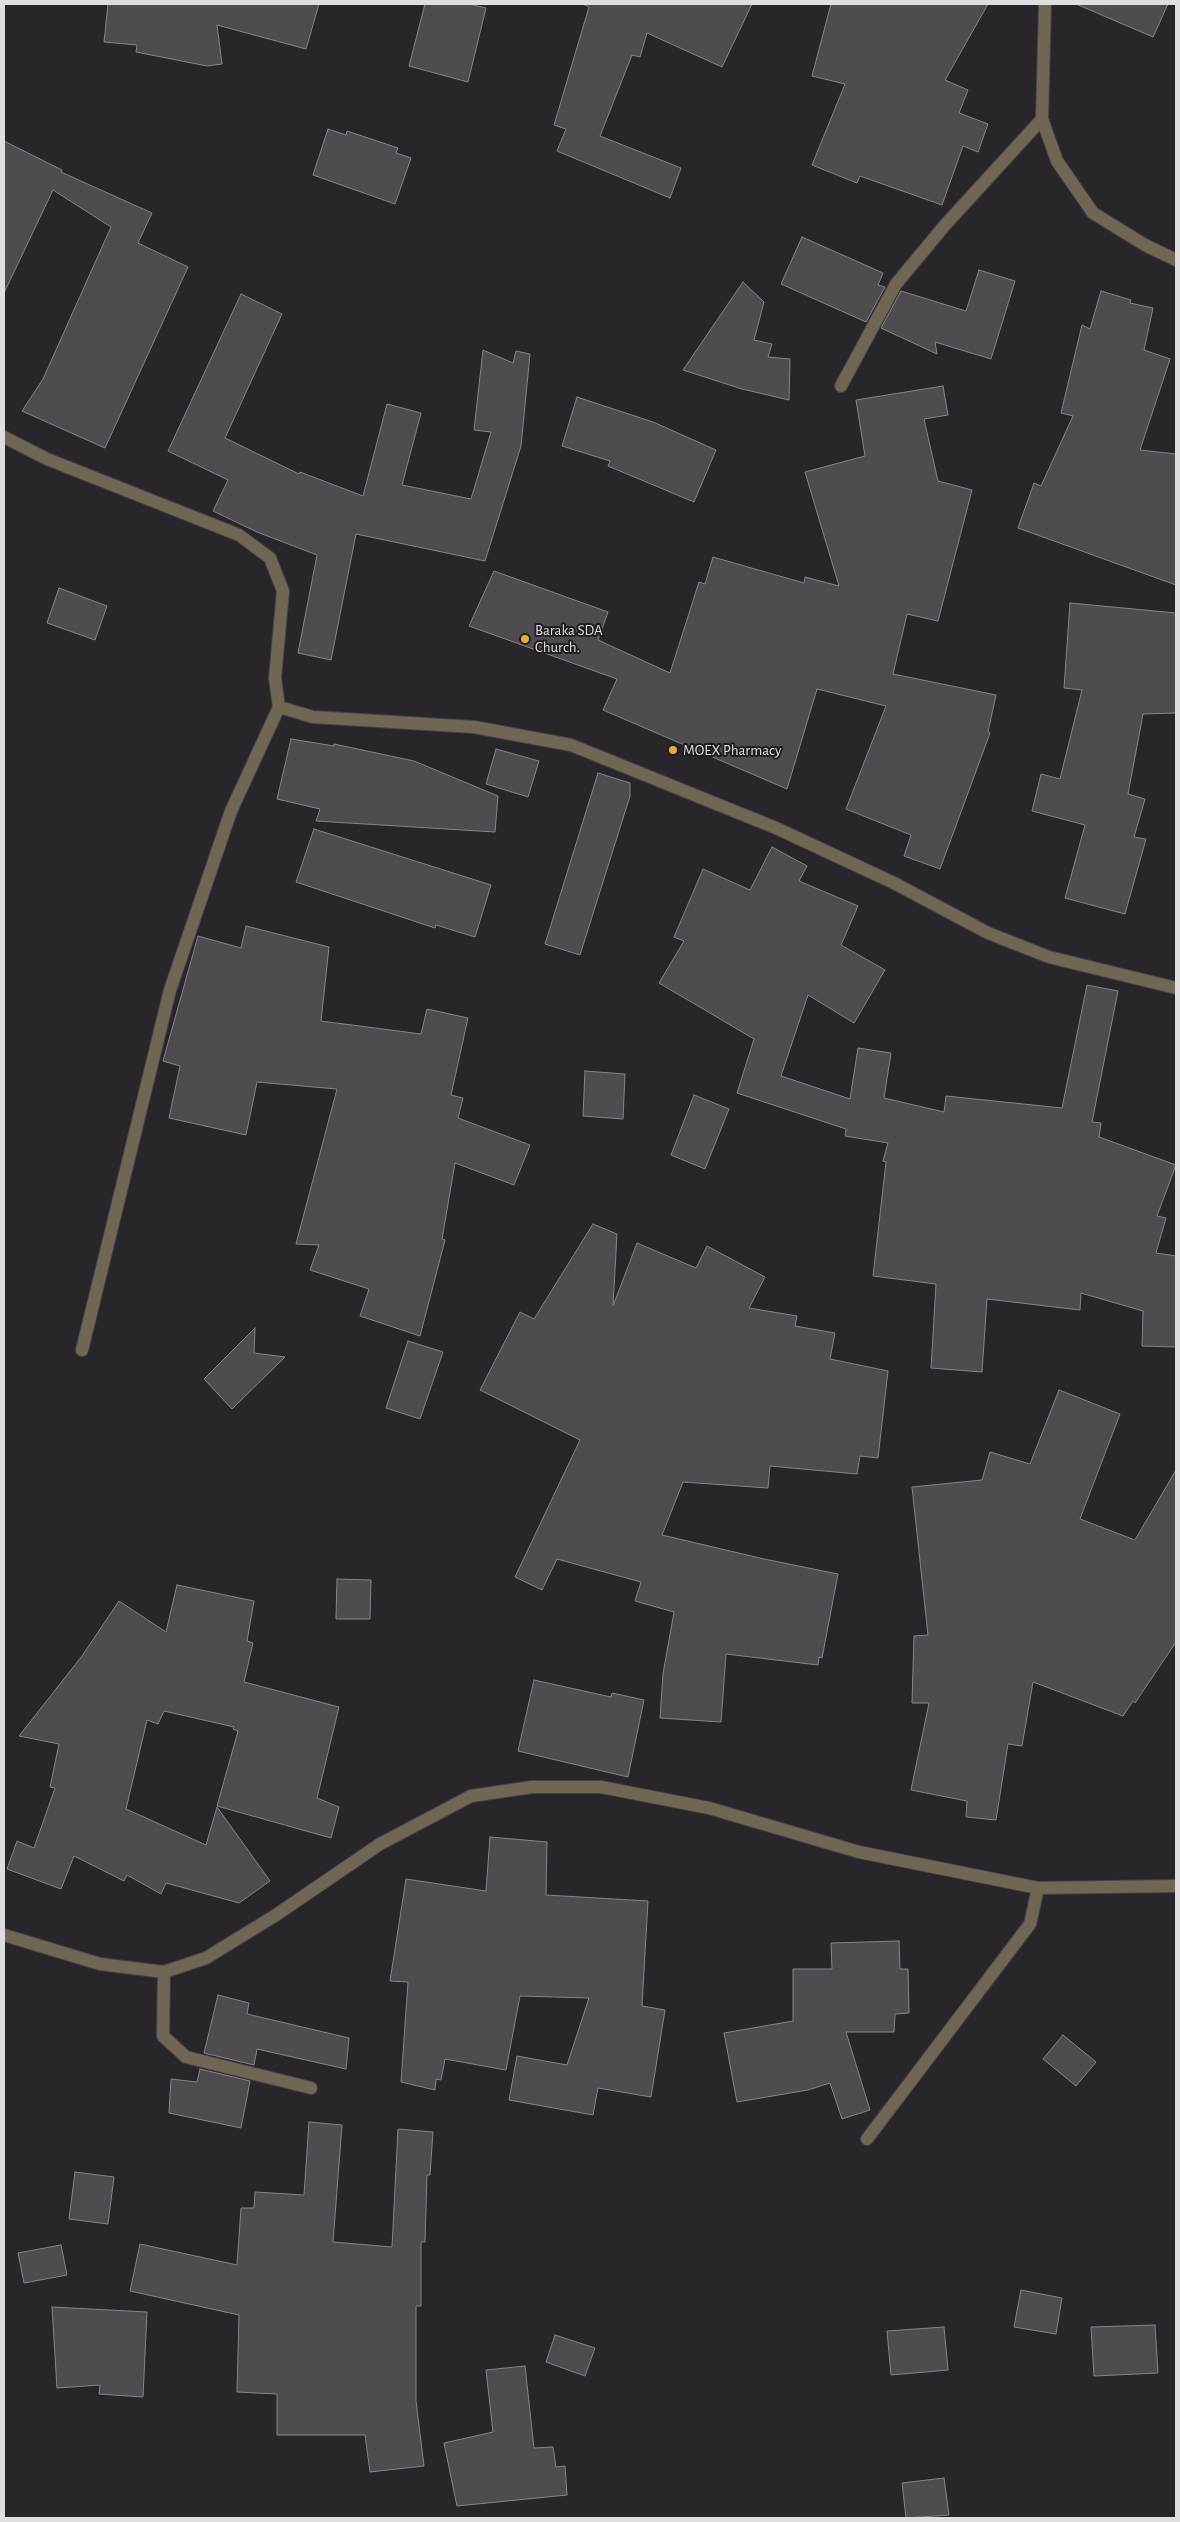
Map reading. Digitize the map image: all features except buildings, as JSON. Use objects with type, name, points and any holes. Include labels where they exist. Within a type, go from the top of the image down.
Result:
[{"type":"street","points":[[1045,4],[1042,119],[1056,161],[1093,213],[1145,245],[1176,260]]},
{"type":"street","points":[[841,386],[896,284],[944,224],[1042,119]]},
{"type":"street","points":[[4,437],[47,459],[239,534],[270,558],[284,591],[275,678],[278,707],[231,810],[170,990],[82,1350]]},
{"type":"street","points":[[278,707],[313,717],[474,727],[571,745],[776,828],[894,882],[988,933],[1049,957],[1176,988]]},
{"type":"street","points":[[4,1935],[100,1964],[164,1972],[206,1958],[276,1915],[380,1844],[471,1796],[532,1787],[602,1786],[709,1808],[859,1852],[1038,1888],[1176,1886]]},
{"type":"street","points":[[867,2139],[1030,1924],[1038,1888]]},
{"type":"street","points":[[164,1972],[163,2036],[186,2057],[311,2088]]},
{"type":"place","name":"Baraka SDA Church.","points":[[525,639]]},
{"type":"place","name":"MOEX Pharmacy","points":[[673,750]]}]
